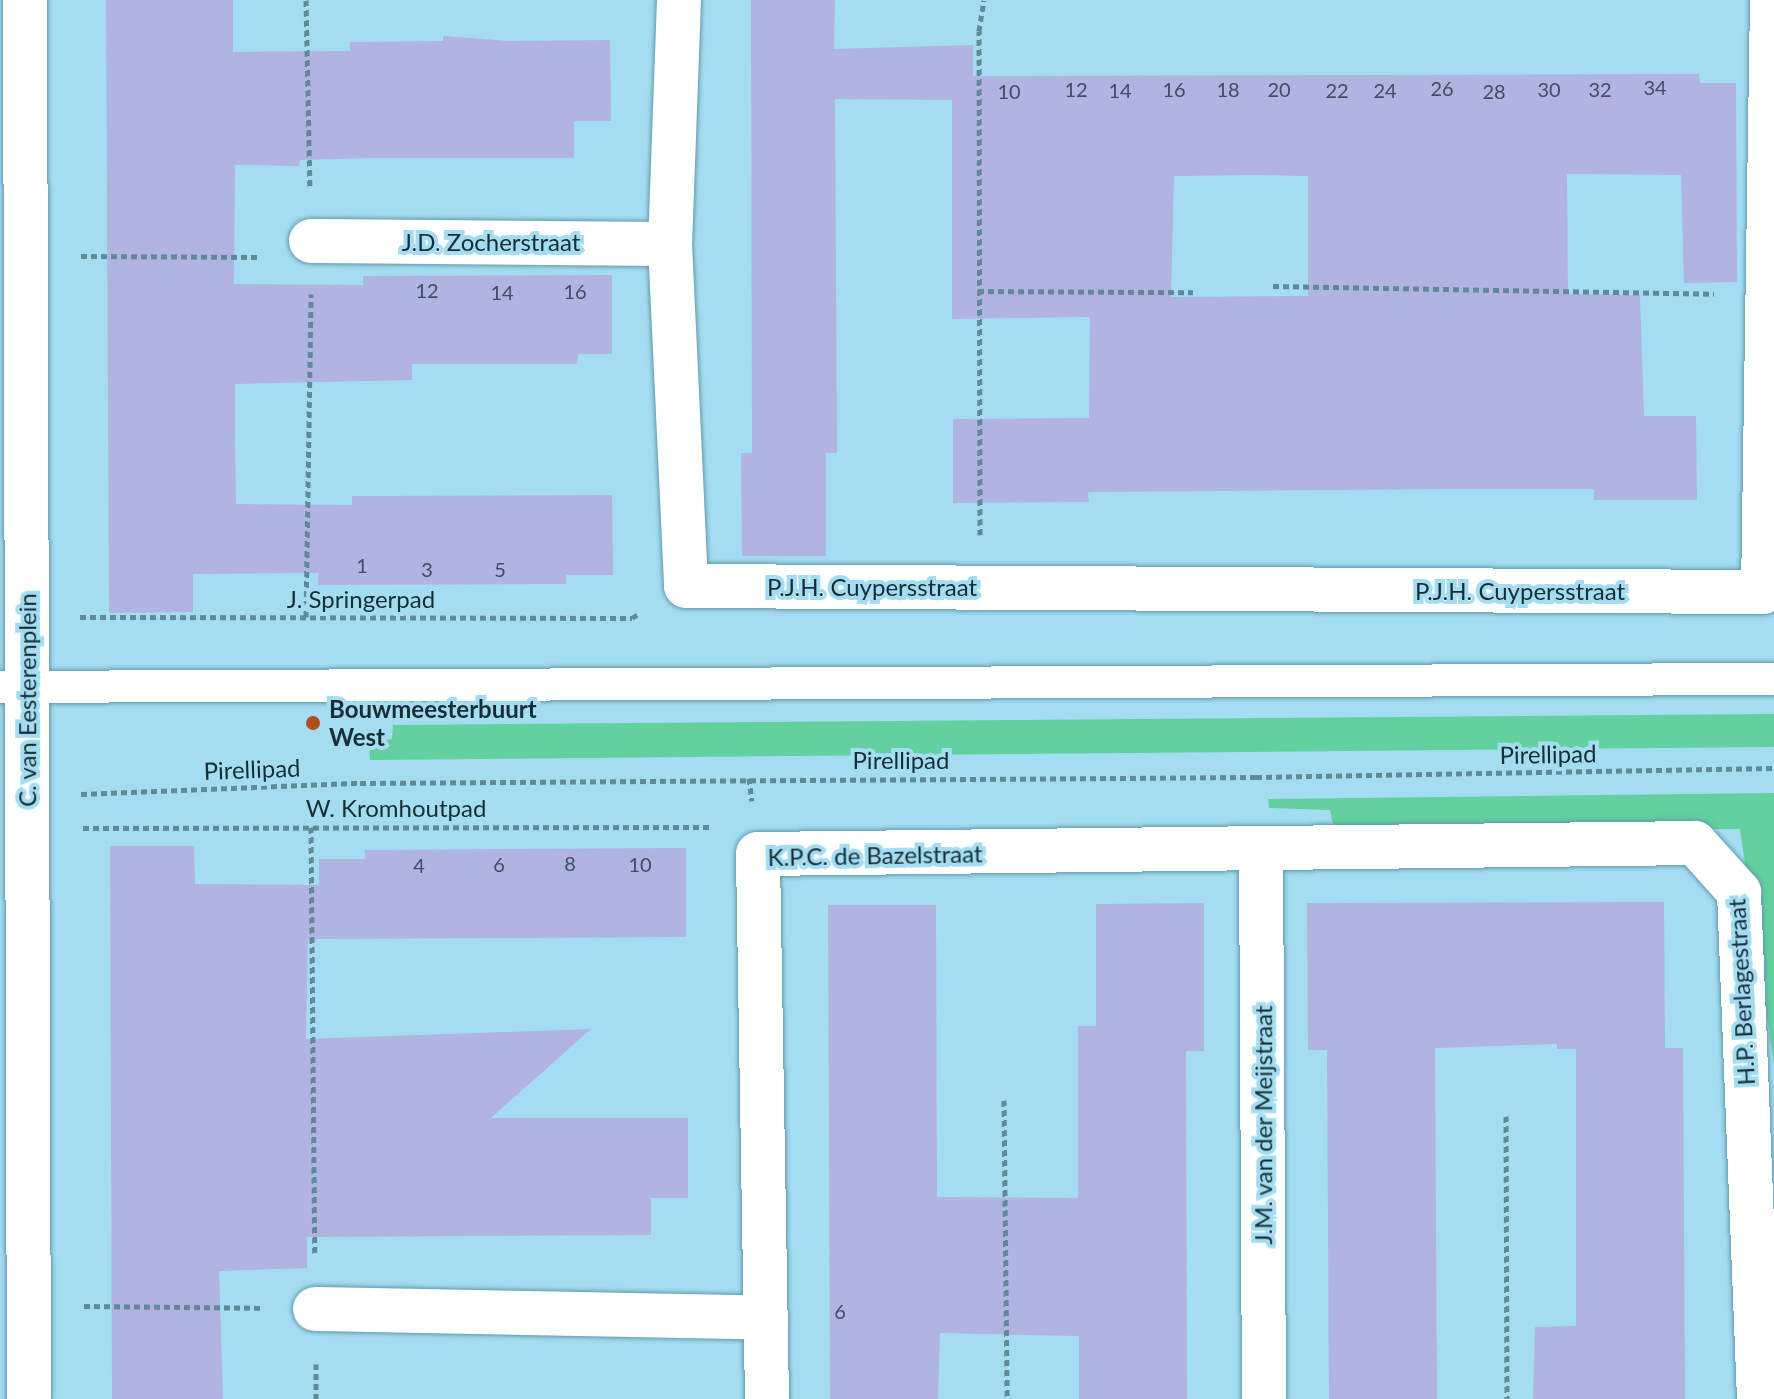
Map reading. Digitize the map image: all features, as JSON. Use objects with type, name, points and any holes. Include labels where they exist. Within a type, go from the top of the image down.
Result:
[{"type":"street","name":"C. van Eesterenplein","points":[[25,0],[27,617],[14,687],[27,812],[29,1399]]},
{"type":"street","points":[[679,0],[670,244],[686,586]]},
{"type":"street","name":"P.J.H. Cuypersstraat","points":[[686,586],[1763,592],[1772,0]]},
{"type":"street","name":"J.D. Zocherstraat","points":[[311,249],[670,244]]},
{"type":"street","name":"H.P. Berlagestraat","points":[[1261,851],[1695,843],[1739,892],[1759,1399]]},
{"type":"street","name":"K.P.C. de Bazelstraat","points":[[767,1399],[758,854],[1261,851]]},
{"type":"street","name":"J.M. van der Meijstraat","points":[[1261,851],[1264,1399]]},
{"type":"street","points":[[315,1309],[765,1318]]},
{"type":"lane","points":[[14,687],[1774,679]]},
{"type":"path","points":[[306,0],[311,249],[306,617]]},
{"type":"path","points":[[980,588],[979,31],[984,0]]},
{"type":"path","points":[[27,256],[311,249]]},
{"type":"path","points":[[1273,286],[1767,295]]},
{"type":"path","points":[[978,291],[1193,292]]},
{"type":"path","name":"J. Springerpad","points":[[27,617],[632,618],[686,586]]},
{"type":"path","name":"Pirellipad","points":[[27,812],[360,783],[1256,777],[1774,768]]},
{"type":"path","name":"W. Kromhoutpad","points":[[27,812],[311,827],[710,826],[758,854]]},
{"type":"path","points":[[311,827],[316,1399]]},
{"type":"path","points":[[1004,1100],[1007,1399]]},
{"type":"path","points":[[1506,1116],[1507,1399]]},
{"type":"path","points":[[28,1306],[315,1309]]},
{"type":"green space","points":[[1774,714],[1774,747],[370,760],[369,742],[392,739],[393,725]]},
{"type":"green space","points":[[1774,793],[1774,1065],[1740,829],[1334,829],[1330,810],[1269,808],[1268,799]]},
{"type":"building","points":[[106,0],[233,0],[233,52],[350,51],[350,42],[443,41],[443,36],[508,41],[610,40],[611,121],[574,121],[574,158],[375,158],[300,160],[299,166],[235,165],[234,284],[363,285],[363,276],[612,275],[612,354],[578,354],[577,364],[412,364],[412,380],[235,384],[235,442],[236,504],[352,505],[352,496],[612,495],[613,575],[566,575],[566,584],[318,585],[318,573],[193,574],[193,612],[109,613]]},
{"type":"building","points":[[751,0],[835,0],[834,49],[973,45],[973,76],[1699,74],[1700,83],[1736,83],[1737,282],[1684,283],[1681,175],[1567,174],[1568,294],[1640,295],[1644,416],[1696,416],[1697,500],[1594,500],[1594,489],[1446,489],[1088,492],[1089,502],[953,503],[953,419],[1089,418],[1090,317],[952,319],[952,100],[835,99],[837,453],[826,453],[826,556],[742,556],[741,453],[752,453]],"holes":[[[1174,176],[1308,176],[1308,296],[1171,297]]]},
{"type":"building","points":[[110,846],[194,846],[195,884],[319,885],[319,859],[365,859],[365,850],[686,848],[686,937],[308,939],[306,1039],[591,1029],[491,1118],[688,1118],[688,1198],[651,1198],[651,1235],[307,1237],[307,1268],[219,1271],[223,1399],[112,1399]]},
{"type":"building","points":[[1664,902],[1665,1048],[1683,1048],[1685,1399],[1533,1399],[1535,1327],[1576,1326],[1576,1049],[1557,1049],[1557,1044],[1435,1048],[1437,1399],[1329,1399],[1327,1050],[1308,1050],[1307,903]]},
{"type":"building","points":[[1204,903],[1204,1051],[1186,1051],[1187,1399],[1079,1399],[1079,1336],[940,1333],[938,1399],[830,1399],[828,905],[936,905],[937,1197],[1078,1198],[1078,1026],[1096,1026],[1096,904]]},
{"type":"place","name":"Bouwmeesterbuurt West","points":[[313,723]]}]
